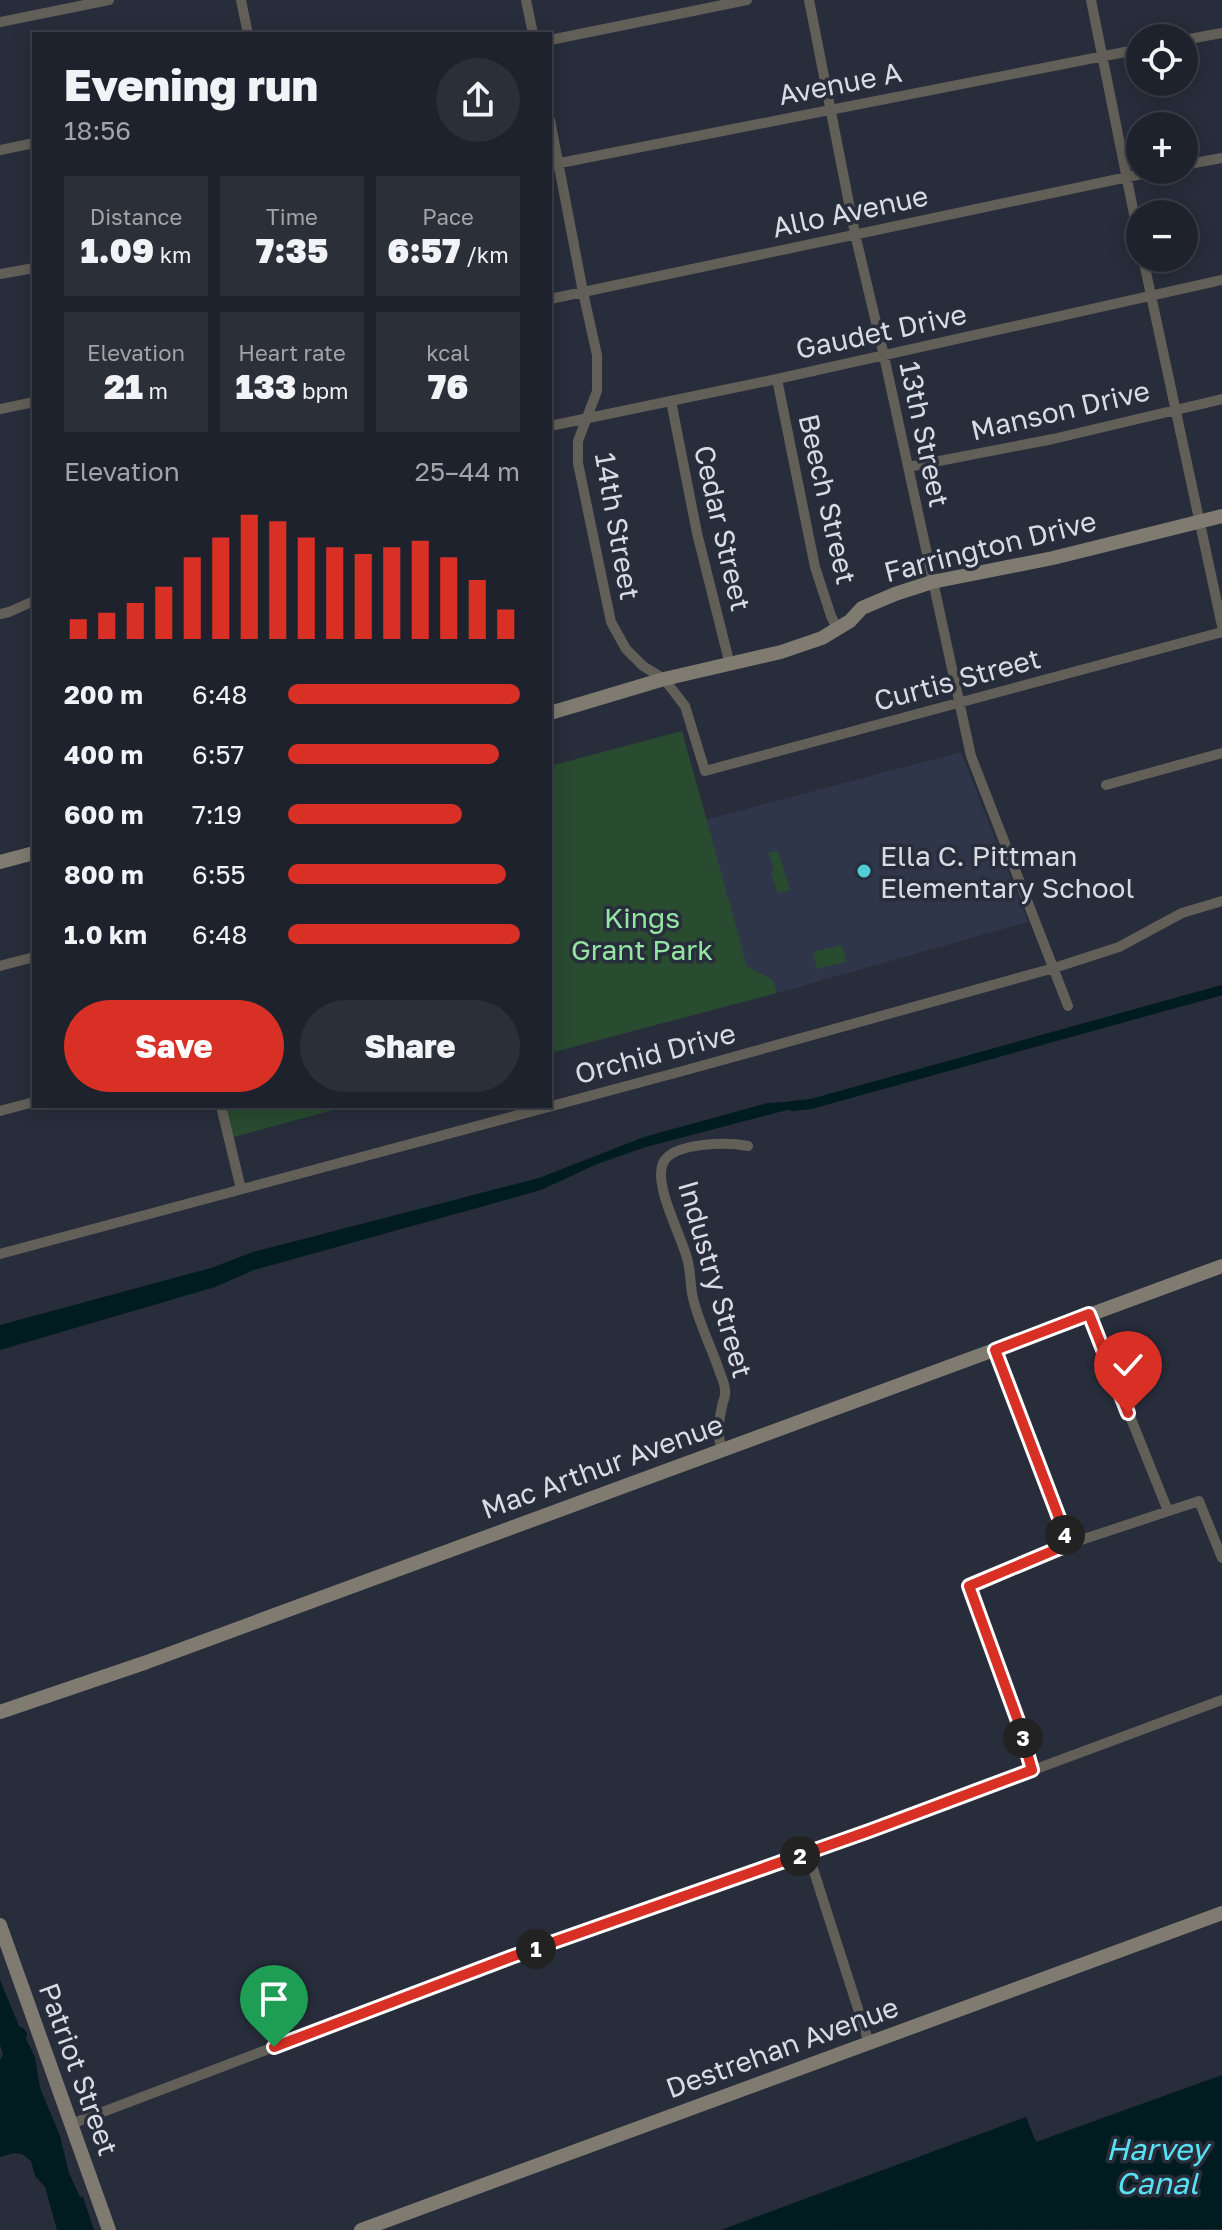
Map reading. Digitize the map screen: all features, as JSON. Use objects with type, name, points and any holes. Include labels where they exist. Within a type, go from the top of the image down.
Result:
[{"type":"street","points":[[0,22],[109,0]]},
{"type":"street","points":[[241,0],[248,32]]},
{"type":"street","points":[[526,0],[533,32]]},
{"type":"street","points":[[552,40],[747,0]]},
{"type":"street","name":"13th Street","points":[[809,0],[855,234],[971,756],[1068,1006]]},
{"type":"street","points":[[1091,0],[1130,200]]},
{"type":"street","points":[[1198,37],[1222,33]]},
{"type":"street","name":"Avenue A","points":[[554,164],[1126,52]]},
{"type":"street","name":"14th Street","points":[[552,142],[554,164],[597,355],[597,391],[578,441],[578,463],[611,622],[626,649],[643,666],[664,679],[685,706],[705,771]]},
{"type":"street","points":[[0,150],[32,143]]},
{"type":"street","points":[[1198,162],[1222,158]]},
{"type":"street","name":"Allo Avenue","points":[[552,299],[1125,177]]},
{"type":"street","points":[[0,274],[32,268]]},
{"type":"street","points":[[1146,272],[1222,629]]},
{"type":"street","name":"Gaudet Drive","points":[[552,426],[884,356],[1222,280]]},
{"type":"street","name":"Beech Street","points":[[777,379],[815,567],[837,628]]},
{"type":"street","name":"Manson Drive","points":[[908,467],[1053,439],[1222,399]]},
{"type":"street","name":"Cedar Street","points":[[671,401],[697,533],[730,665]]},
{"type":"street","points":[[0,409],[32,402]]},
{"type":"street","name":"Farrington Drive","points":[[552,712],[664,679],[781,652],[822,638],[850,621],[862,608],[932,582],[1053,558],[1222,516]]},
{"type":"street","points":[[0,614],[32,602]]},
{"type":"street","name":"Curtis Street","points":[[705,771],[959,704],[1222,629]]},
{"type":"street","points":[[1106,785],[1222,753]]},
{"type":"street","points":[[0,862],[32,854]]},
{"type":"street","name":"Orchid Drive","points":[[552,1106],[1054,968],[1119,947],[1182,913],[1222,901]]},
{"type":"street","points":[[0,966],[32,958]]},
{"type":"street","points":[[0,1111],[32,1103]]},
{"type":"street","points":[[222,1108],[241,1189]]},
{"type":"street","name":"Orchid Drive","points":[[0,1254],[544,1108]]},
{"type":"street","name":"Industry Street","points":[[722,1450],[718,1426],[726,1392],[693,1299],[688,1262],[661,1176],[668,1156],[679,1150],[713,1143],[748,1146]]},
{"type":"street","name":"Mac Arthur Avenue","points":[[0,1712],[147,1662],[1222,1266]]},
{"type":"street","points":[[1089,1314],[1168,1511]]},
{"type":"street","points":[[995,1350],[1069,1544]]},
{"type":"street","points":[[1032,1770],[1018,1721],[969,1586],[1069,1544],[1199,1501],[1222,1558]]},
{"type":"street","points":[[71,2124],[511,1957],[808,1853],[1222,1700]]},
{"type":"street","points":[[808,1853],[869,2043]]},
{"type":"street","name":"Destrehan Avenue","points":[[361,2230],[1222,1913]]},
{"type":"street","name":"Patriot Street","points":[[0,1925],[109,2230]]},
{"type":"shaded area","name":"Ella C. Pittman Elementary School","points":[[961,752],[1028,922],[777,993],[773,980],[747,966],[705,820]]},
{"type":"green space","name":"Kings Grant Park","points":[[682,731],[747,966],[773,980],[777,993],[552,1052],[552,765]]},
{"type":"green space","points":[[778,851],[790,890],[778,893],[768,853]]},
{"type":"green space","points":[[842,945],[846,962],[817,969],[813,952]]},
{"type":"green space","points":[[222,1108],[341,1108],[230,1138]]},
{"type":"water","points":[[802,1101],[802,1106],[646,1147],[597,1164],[541,1190],[254,1270],[215,1287],[0,1350],[0,1325],[211,1268],[253,1252],[539,1178],[644,1137],[768,1103]]},
{"type":"water","points":[[0,1980],[19,2026],[27,2033],[40,2088],[60,2136],[69,2173],[80,2197],[83,2197],[94,2230],[57,2230],[45,2187],[35,2176],[31,2161],[22,2154],[0,2157],[0,2060],[3,2054],[0,2045]]},
{"type":"water","name":"Harvey Canal","points":[[1222,2075],[1222,2229],[721,2230],[1026,2117],[1036,2142]]},
{"type":"waterway","points":[[792,1106],[811,1104],[1222,990]]},
{"type":"place","name":"Ella C. Pittman Elementary School","points":[[864,871]]},
{"type":"route","points":[[274,2047],[511,1957],[1032,1770],[1018,1721],[969,1586],[1069,1544],[995,1350],[1089,1314],[1128,1413]]}]
